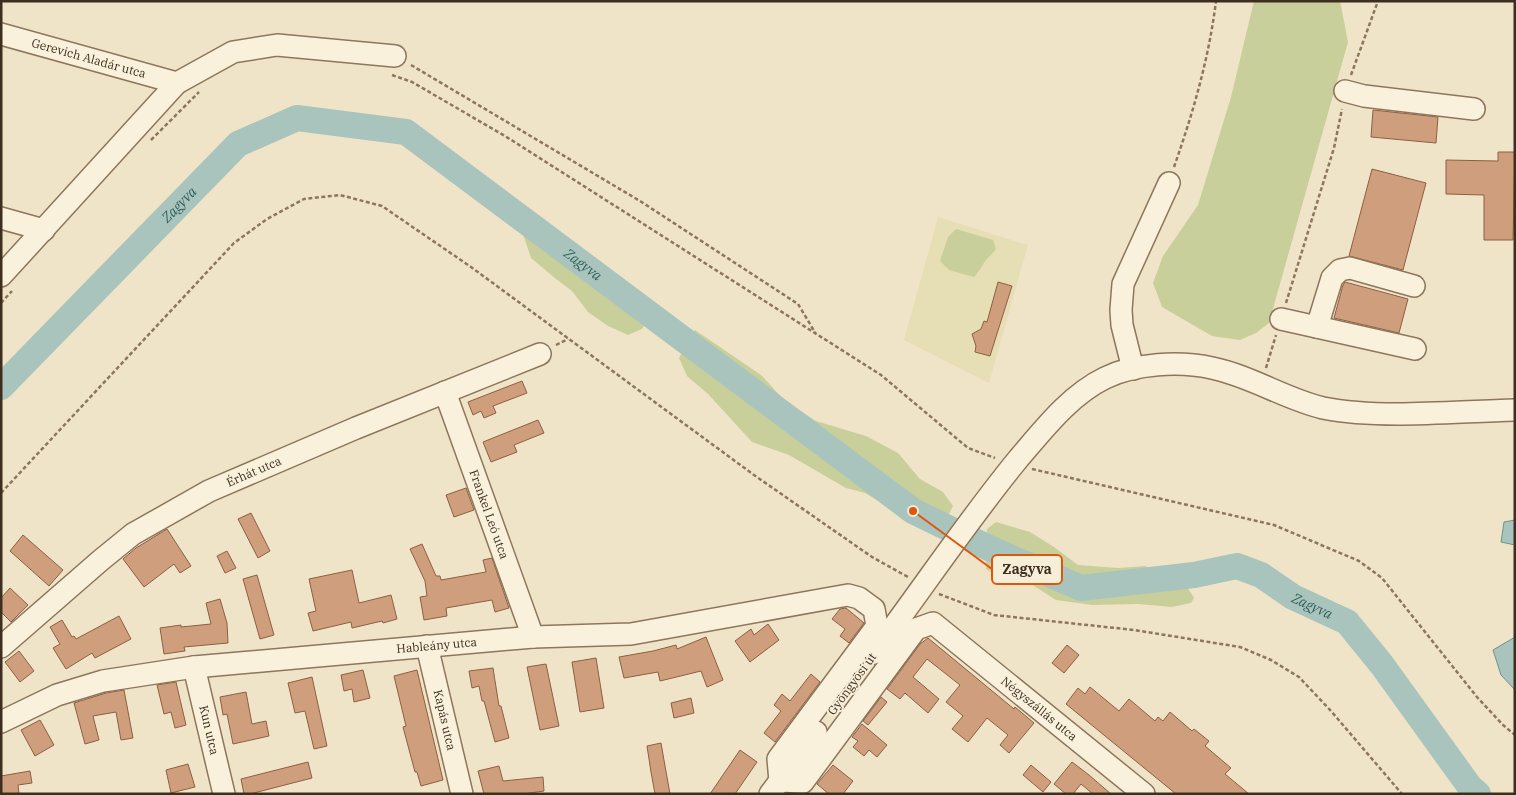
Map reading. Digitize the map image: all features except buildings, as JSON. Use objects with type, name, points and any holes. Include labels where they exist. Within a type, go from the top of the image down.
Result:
[{"type":"street","name":"Gerevich Aladár utca","points":[[1,34],[177,83]]},
{"type":"street","points":[[8,282],[44,230],[177,83],[234,52],[277,45],[391,64]]},
{"type":"street","points":[[1345,91],[1364,96],[1474,109]]},
{"type":"street","points":[[1133,369],[1122,325],[1123,284],[1169,183]]},
{"type":"street","points":[[1,218],[44,230]]},
{"type":"street","points":[[1317,327],[1332,278],[1340,270],[1350,268],[1414,286]]},
{"type":"street","points":[[1281,319],[1415,349]]},
{"type":"street","name":"Érhát utca","points":[[1,647],[133,534],[209,491],[540,354]]},
{"type":"street","name":"Gyöngyösi út","points":[[775,787],[994,489],[1048,424],[1084,391],[1105,377],[1133,369],[1158,365],[1185,364],[1213,368],[1239,376],[1260,386],[1323,408],[1362,414],[1515,410]]},
{"type":"street","name":"Frankel Leó utca","points":[[445,392],[533,637]]},
{"type":"street","name":"Hableány utca","points":[[1,722],[57,695],[94,684],[194,667],[533,637],[631,634],[848,595],[859,598],[874,609],[877,626],[778,759],[775,787]]},
{"type":"street","name":"Négyszállás utca","points":[[775,787],[803,782],[916,629],[933,622],[1144,794]]},
{"type":"street","name":"Kapás utca","points":[[427,646],[462,794]]},
{"type":"street","name":"Kun utca","points":[[194,667],[224,794]]},
{"type":"path","points":[[1169,183],[1194,108],[1204,67],[1216,1]]},
{"type":"path","points":[[1260,386],[1334,148],[1345,91],[1378,1]]},
{"type":"path","points":[[391,64],[640,201],[798,304],[816,335]]},
{"type":"path","points":[[391,64],[412,82],[505,136],[816,335],[881,374],[968,448],[1014,465],[1274,525],[1359,561],[1382,578],[1477,697],[1515,735]]},
{"type":"path","points":[[149,143],[200,91]]},
{"type":"path","points":[[1,493],[234,244],[267,219],[304,199],[340,195],[382,206],[471,267],[754,475],[872,557],[907,576],[927,580],[994,615],[1144,631],[1240,647],[1271,660],[1300,677],[1402,794]]},
{"type":"path","points":[[1,303],[8,282]]},
{"type":"shaded area","points":[[938,217],[1028,245],[989,383],[904,340]]},
{"type":"green space","points":[[1254,1],[1340,1],[1348,42],[1269,323],[1256,333],[1240,340],[1212,336],[1162,307],[1153,283],[1163,256],[1198,205],[1231,97]]},
{"type":"green space","points":[[539,220],[656,307],[642,329],[628,335],[608,326],[588,312],[572,291],[531,258],[523,234]]},
{"type":"green space","points":[[956,229],[993,240],[996,249],[974,277],[949,270],[940,261],[948,237]]},
{"type":"green space","points":[[695,330],[761,375],[785,401],[816,421],[866,436],[898,453],[920,479],[943,492],[953,506],[948,516],[916,523],[865,493],[846,488],[789,455],[752,442],[708,394],[687,376],[679,358]]},
{"type":"green space","points":[[996,522],[1030,532],[1078,565],[1118,568],[1145,566],[1186,585],[1194,598],[1191,603],[1172,607],[1138,604],[1092,605],[1056,600],[1031,584],[1005,580],[986,569],[987,529]]},
{"type":"water","points":[[1515,520],[1515,545],[1501,542],[1504,522]]},
{"type":"water","points":[[1515,637],[1515,690],[1501,675],[1493,650]]},
{"type":"waterway","name":"Zagyva","points":[[1,387],[238,144],[297,118],[406,132],[913,511],[991,549],[1081,588],[1194,575],[1237,566],[1261,575],[1293,597],[1347,622],[1382,665],[1470,787],[1478,794]]},
{"type":"place","name":"Zagyva","points":[[913,511]]}]
